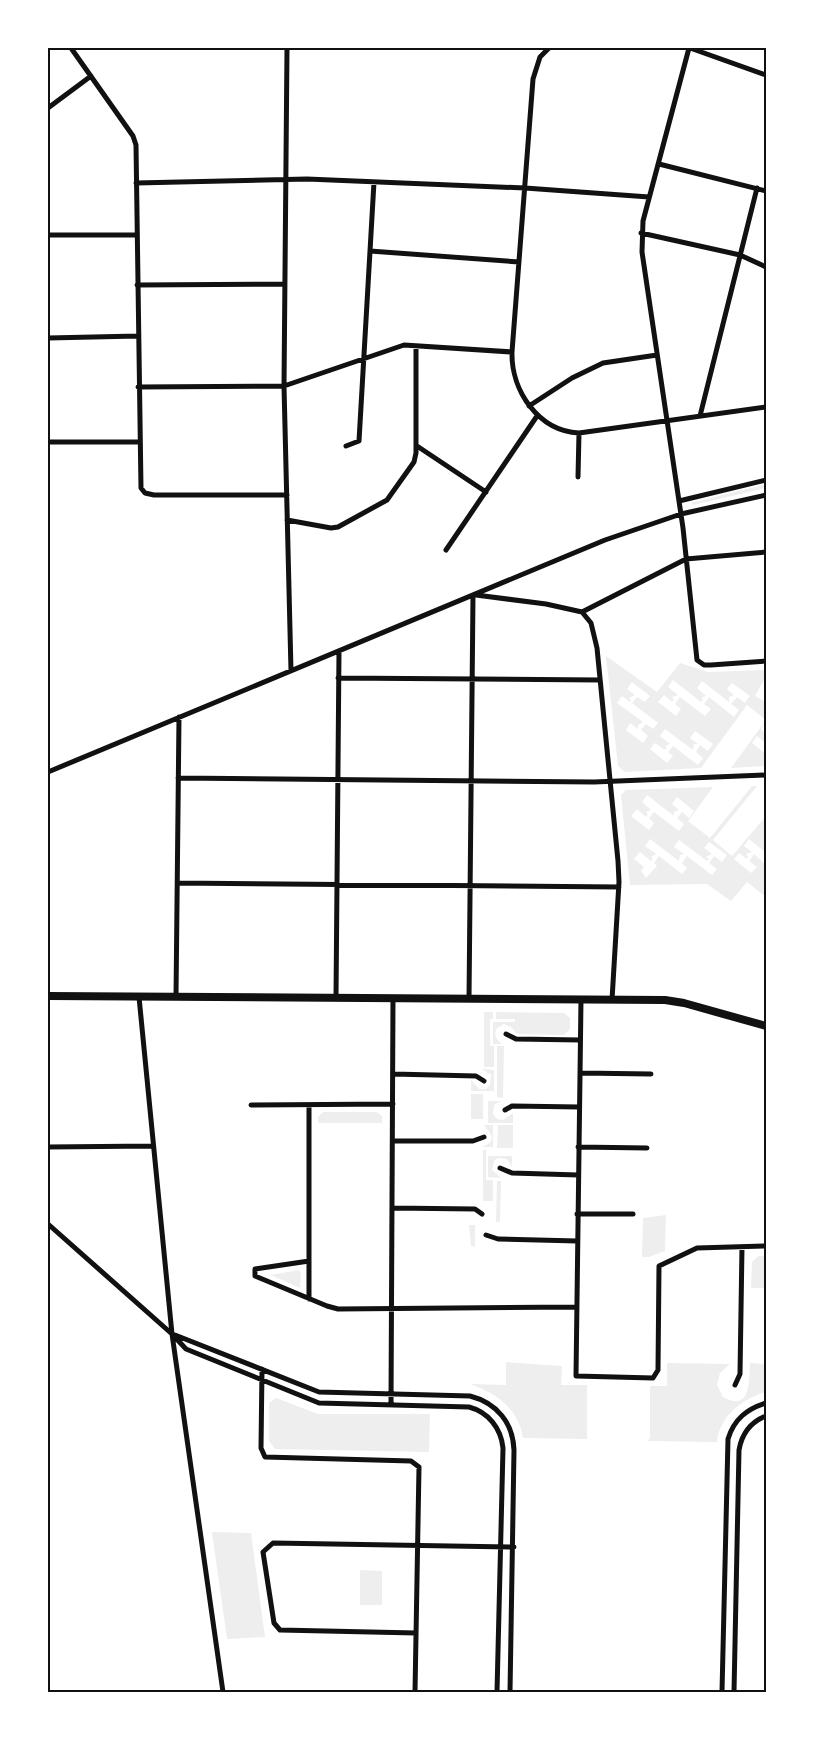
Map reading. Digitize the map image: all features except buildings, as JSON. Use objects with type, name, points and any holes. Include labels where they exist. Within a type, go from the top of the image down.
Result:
[{"type":"main road","points":[[48,996],[677,1002],[766,1026]]},
{"type":"street","points":[[71,48],[134,139],[136,145],[138,387],[141,488],[145,493],[154,495],[287,495]]},
{"type":"street","points":[[287,48],[284,386],[291,671]]},
{"type":"street","points":[[549,48],[540,57],[533,79],[512,352],[513,373],[529,406],[538,416],[564,430],[578,433],[766,408]]},
{"type":"street","points":[[766,75],[690,48],[641,233],[656,355],[681,514],[696,656],[699,662],[711,665],[766,661]]},
{"type":"street","points":[[48,108],[91,76]]},
{"type":"street","points":[[659,164],[766,191]]},
{"type":"street","points":[[136,183],[286,181],[307,179],[525,188],[650,197]]},
{"type":"street","points":[[346,446],[359,441],[374,182]]},
{"type":"street","points":[[700,416],[757,188]]},
{"type":"street","points":[[641,233],[740,255],[766,267]]},
{"type":"street","points":[[48,236],[137,235]]},
{"type":"street","points":[[370,251],[519,262]]},
{"type":"street","points":[[137,285],[285,284]]},
{"type":"street","points":[[48,338],[138,336]]},
{"type":"street","points":[[138,387],[284,386],[404,345],[512,352]]},
{"type":"street","points":[[287,520],[331,528],[338,527],[374,509],[387,500],[415,458],[417,446],[416,346]]},
{"type":"street","points":[[529,406],[572,378],[603,364],[656,355]]},
{"type":"street","points":[[446,550],[538,416]]},
{"type":"street","points":[[578,433],[578,477]]},
{"type":"street","points":[[48,442],[139,442]]},
{"type":"street","points":[[417,446],[486,492]]},
{"type":"street","points":[[678,501],[766,480]]},
{"type":"street","points":[[48,772],[472,594],[606,540],[681,514],[766,495]]},
{"type":"street","points":[[582,612],[686,559],[766,552]]},
{"type":"street","points":[[472,594],[530,601],[582,612],[591,623],[595,634],[619,887],[612,1000]]},
{"type":"street","points":[[469,999],[472,594]]},
{"type":"street","points":[[336,998],[339,651]]},
{"type":"street","points":[[338,678],[600,680]]},
{"type":"street","points":[[176,997],[178,717]]},
{"type":"street","points":[[178,778],[472,782],[610,781],[766,775]]},
{"type":"street","points":[[177,883],[619,887]]},
{"type":"street","points":[[139,997],[172,1334],[223,1692]]},
{"type":"street","points":[[391,1405],[393,998]]},
{"type":"street","points":[[581,1000],[574,1373],[580,1378],[653,1378],[658,1370],[659,1266],[696,1248],[766,1246]]},
{"type":"street","points":[[506,1034],[516,1039],[580,1040]]},
{"type":"street","points":[[580,1073],[651,1074]]},
{"type":"street","points":[[393,1074],[476,1076],[484,1081]]},
{"type":"street","points":[[251,1105],[393,1104]]},
{"type":"street","points":[[309,1105],[309,1299]]},
{"type":"street","points":[[505,1110],[512,1106],[579,1107]]},
{"type":"street","points":[[393,1141],[473,1141],[484,1137]]},
{"type":"street","points":[[48,1148],[153,1146]]},
{"type":"street","points":[[578,1147],[647,1148]]},
{"type":"street","points":[[500,1168],[512,1173],[578,1175]]},
{"type":"street","points":[[392,1208],[475,1209],[482,1214]]},
{"type":"street","points":[[577,1214],[634,1214]]},
{"type":"street","points":[[48,1224],[172,1334],[186,1349],[318,1403],[469,1407],[482,1412],[491,1420],[499,1431],[503,1448],[498,1692]]},
{"type":"street","points":[[486,1235],[498,1240],[577,1242]]},
{"type":"street","points":[[735,1385],[740,1374],[742,1247]]},
{"type":"street","points":[[309,1261],[255,1269],[255,1276],[332,1308],[575,1307]]},
{"type":"street","points":[[172,1334],[319,1392],[470,1396],[488,1403],[503,1416],[510,1428],[514,1441],[514,1547],[510,1692]]},
{"type":"street","points":[[262,1369],[261,1448],[265,1457],[411,1461],[418,1467],[415,1692]]},
{"type":"street","points":[[722,1692],[726,1447],[733,1425],[743,1414],[766,1403]]},
{"type":"street","points":[[734,1692],[739,1450],[745,1432],[751,1424],[766,1416]]},
{"type":"street","points":[[416,1633],[283,1631],[277,1628],[274,1623],[263,1552],[273,1543],[514,1547]]},
{"type":"shaded area","points":[[766,484],[766,488],[693,505],[691,503]]},
{"type":"shaded area","points":[[606,656],[657,692],[680,663],[708,672],[766,670],[766,680],[764,680],[755,696],[766,702],[766,720],[747,705],[701,768],[625,772],[618,766]],"holes":[[[673,680],[701,702],[703,700],[701,698],[706,696],[697,688],[702,681],[729,702],[729,697],[734,695],[727,689],[732,683],[750,696],[745,703],[737,697],[731,704],[739,710],[734,717],[709,697],[704,704],[711,709],[705,716],[680,697],[675,704],[681,709],[676,716],[658,702],[664,695],[672,702],[674,699],[672,697],[678,695],[668,687]],[[632,682],[650,696],[645,702],[637,697],[632,703],[658,723],[653,729],[646,724],[641,730],[648,736],[643,743],[626,730],[630,723],[638,729],[638,725],[643,722],[617,703],[622,696],[630,702],[629,698],[635,695],[627,689]],[[665,729],[693,750],[694,744],[698,744],[690,738],[695,731],[713,744],[708,751],[700,745],[696,752],[703,758],[698,765],[673,746],[668,752],[673,756],[667,763],[650,749],[655,743],[665,750],[667,748],[665,746],[670,744],[660,736]]]},
{"type":"shaded area","points":[[766,720],[761,729],[766,734],[764,738],[766,740],[764,742],[757,736],[752,743],[766,754],[766,766],[731,768]]},
{"type":"shaded area","points":[[752,786],[757,786],[713,840],[732,856],[766,816],[766,853],[749,839],[744,846],[752,852],[746,854],[747,859],[739,853],[734,859],[751,873],[757,867],[749,861],[754,854],[766,865],[766,897],[747,882],[731,901],[707,884],[630,885],[621,795],[626,790],[713,787],[688,821],[710,838]],"holes":[[[647,795],[674,816],[674,812],[679,810],[672,804],[677,797],[694,811],[689,818],[682,812],[677,818],[684,824],[679,831],[654,812],[649,818],[654,823],[649,830],[631,816],[637,809],[646,817],[648,814],[646,812],[651,810],[642,802]],[[650,839],[679,861],[680,855],[684,854],[674,847],[679,840],[707,861],[709,859],[706,857],[712,854],[704,848],[709,842],[727,855],[722,862],[714,856],[709,863],[717,869],[712,875],[687,856],[682,863],[687,868],[682,874],[659,856],[654,863],[657,866],[646,878],[641,871],[644,867],[634,859],[640,852],[651,861],[653,859],[651,857],[656,854],[645,846]]]},
{"type":"shaded area","points":[[484,1012],[493,1012],[493,1019],[490,1019],[490,1046],[494,1046],[494,1067],[484,1067]]},
{"type":"shaded area","points":[[496,1012],[564,1013],[570,1018],[570,1029],[564,1035],[517,1034],[511,1027],[504,1024],[497,1028],[495,1033],[497,1039],[502,1044],[493,1044],[493,1022],[515,1022],[515,1019],[496,1019]]},
{"type":"shaded area","points":[[497,1046],[504,1046],[503,1098],[497,1097]]},
{"type":"shaded area","points":[[482,1069],[494,1070],[494,1091],[471,1091],[471,1080],[479,1089],[486,1089],[490,1085],[491,1075]]},
{"type":"shaded area","points":[[471,1094],[483,1094],[483,1119],[471,1119]]},
{"type":"shaded area","points":[[488,1101],[501,1101],[494,1105],[493,1114],[497,1119],[503,1120],[513,1113],[513,1123],[488,1123]]},
{"type":"shaded area","points":[[323,1112],[377,1112],[382,1116],[382,1123],[318,1123],[318,1117]]},
{"type":"shaded area","points":[[484,1125],[493,1125],[493,1147],[482,1147],[492,1139]]},
{"type":"shaded area","points":[[498,1125],[513,1125],[513,1148],[497,1148]]},
{"type":"shaded area","points":[[483,1150],[486,1150],[486,1180],[493,1180],[493,1201],[483,1201]]},
{"type":"shaded area","points":[[488,1156],[512,1156],[512,1167],[507,1159],[498,1158],[494,1161],[492,1170],[501,1178],[488,1177]]},
{"type":"shaded area","points":[[497,1181],[501,1181],[500,1222],[496,1222]]},
{"type":"shaded area","points":[[666,1215],[665,1251],[649,1257],[642,1257],[643,1218]]},
{"type":"shaded area","points":[[469,1225],[475,1225],[475,1247],[471,1246]]},
{"type":"shaded area","points":[[758,1256],[766,1256],[766,1288],[751,1288],[752,1262]]},
{"type":"shaded area","points":[[299,1270],[301,1274],[300,1288],[271,1275]]},
{"type":"shaded area","points":[[506,1362],[562,1366],[561,1385],[587,1385],[587,1439],[523,1438],[517,1419],[505,1404],[489,1392],[470,1384],[506,1385]]},
{"type":"shaded area","points":[[667,1363],[730,1364],[720,1373],[717,1385],[723,1397],[732,1401],[739,1401],[747,1393],[750,1363],[766,1364],[766,1392],[741,1404],[727,1417],[722,1424],[717,1442],[648,1441],[650,1437],[650,1386],[667,1386]]},
{"type":"shaded area","points":[[276,1398],[318,1414],[430,1414],[429,1452],[275,1449],[269,1441],[269,1403]]},
{"type":"shaded area","points":[[212,1532],[251,1533],[265,1637],[227,1639]]},
{"type":"shaded area","points":[[360,1570],[382,1571],[382,1605],[360,1605]]}]
